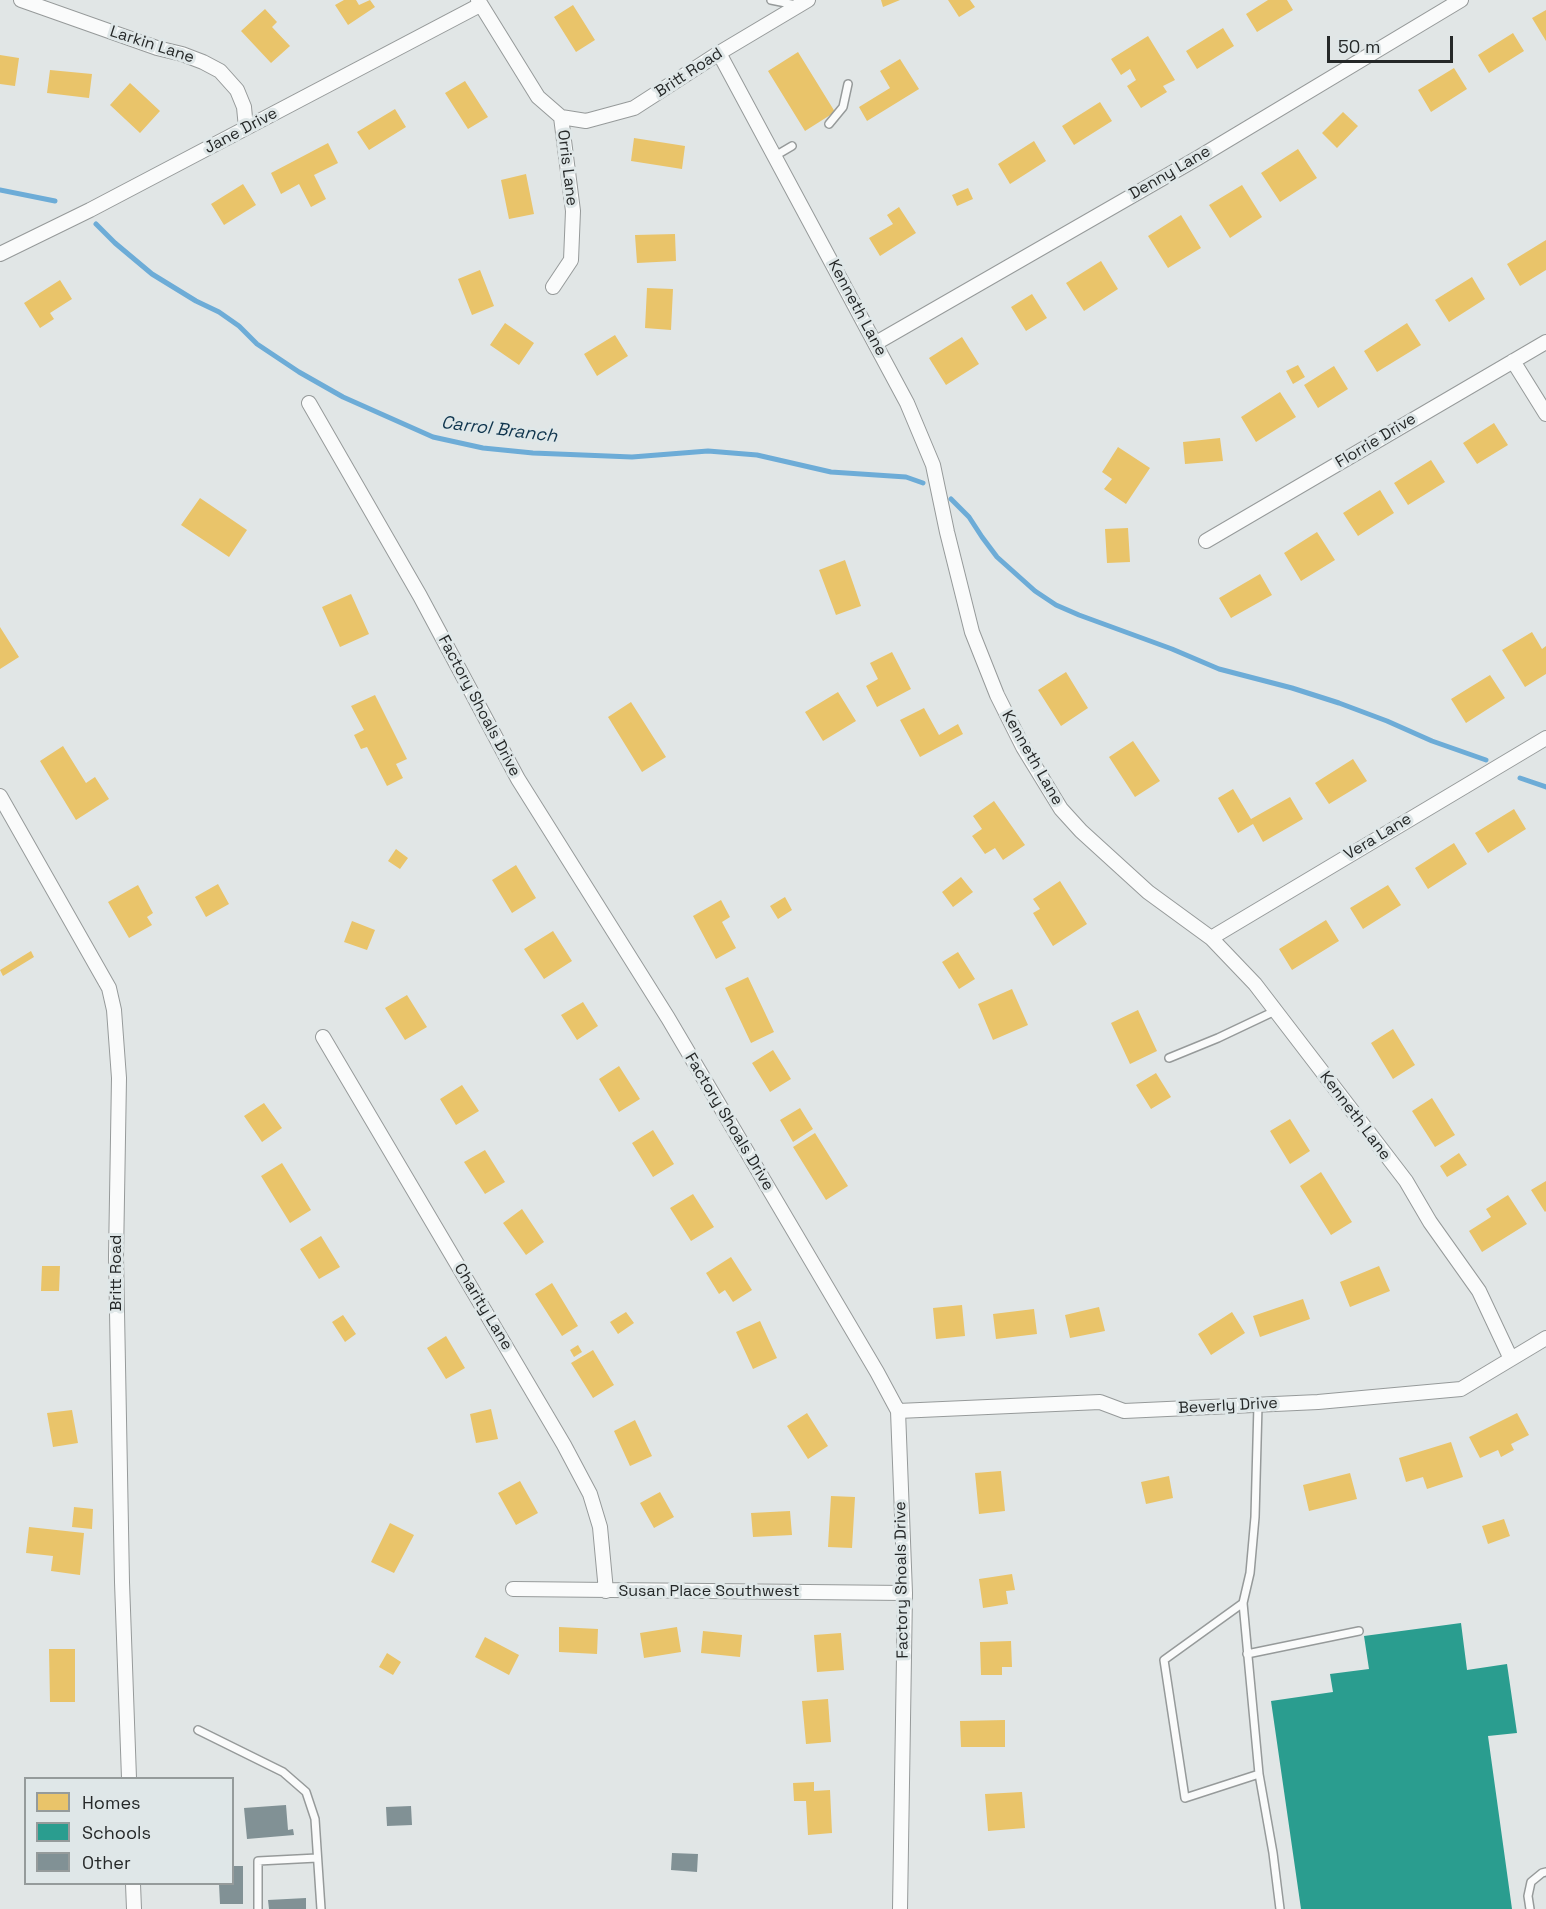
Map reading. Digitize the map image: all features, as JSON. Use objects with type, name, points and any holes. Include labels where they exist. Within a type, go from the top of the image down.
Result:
[{"type":"street","name":"Larkin Lane","points":[[21,0],[146,44],[182,54],[220,71],[237,90],[244,107],[246,128]]},
{"type":"street","name":"Denny Lane","points":[[876,343],[1196,159],[1461,0]]},
{"type":"street","name":"Jane Drive","points":[[0,255],[246,128],[479,2]]},
{"type":"street","name":"Orris Lane","points":[[479,2],[538,97],[561,117],[573,211],[571,260],[553,287]]},
{"type":"street","name":"Britt Road","points":[[561,117],[586,121],[634,108],[719,53],[803,3]]},
{"type":"street","name":"Kenneth Lane","points":[[719,53],[907,404],[933,465],[946,532],[972,632],[997,695],[1023,747],[1061,809],[1080,831],[1148,892],[1211,938],[1255,984],[1406,1181],[1430,1222],[1479,1291],[1511,1359]]},
{"type":"street","name":"Florrie Drive","points":[[1206,541],[1546,342]]},
{"type":"street","points":[[1513,361],[1546,414]]},
{"type":"street","name":"Factory Shoals Drive","points":[[309,403],[420,596],[518,779],[668,1018],[898,1411],[904,1593],[900,1909]]},
{"type":"street","name":"Vera Lane","points":[[1211,938],[1546,738]]},
{"type":"street","name":"Britt Road","points":[[0,796],[109,988],[114,1010],[119,1078],[116,1269],[129,1777]]},
{"type":"street","name":"Charity Lane","points":[[323,1037],[564,1445],[590,1494],[600,1527],[606,1591]]},
{"type":"street","name":"Beverly Drive","points":[[898,1411],[1100,1402],[1124,1411],[1318,1402],[1461,1389],[1546,1338]]},
{"type":"street","name":"Susan Place Southwest","points":[[513,1589],[904,1593]]},
{"type":"street","points":[[132,1885],[134,1909]]},
{"type":"lane","points":[[771,0],[803,3]]},
{"type":"lane","points":[[829,124],[843,107],[848,84]]},
{"type":"lane","points":[[775,156],[792,146]]},
{"type":"lane","points":[[1169,1058],[1275,1011]]},
{"type":"lane","points":[[1258,1405],[1255,1517],[1250,1573],[1243,1603],[1259,1774],[1280,1909]]},
{"type":"lane","points":[[1243,1603],[1164,1660],[1185,1798],[1259,1774]]},
{"type":"lane","points":[[1247,1654],[1359,1631]]},
{"type":"lane","points":[[198,1730],[283,1772],[306,1792],[315,1819],[321,1909]]},
{"type":"lane","points":[[258,1909],[258,1861],[317,1858]]},
{"type":"lane","points":[[1530,1909],[1528,1896],[1531,1882],[1546,1872]]},
{"type":"building: Homes","points":[[344,0],[356,0],[359,5],[370,0],[375,7],[348,25],[335,5]]},
{"type":"building: Homes","points":[[881,0],[900,0],[883,7]]},
{"type":"building: Homes","points":[[948,0],[970,0],[975,7],[959,17]]},
{"type":"building: Homes","points":[[1268,0],[1287,0],[1293,10],[1257,32],[1246,14]]},
{"type":"building: Homes","points":[[573,5],[595,40],[576,52],[554,17]]},
{"type":"building: Homes","points":[[265,9],[277,22],[272,27],[290,46],[271,63],[241,31]]},
{"type":"building: Homes","points":[[1546,10],[1546,41],[1532,18]]},
{"type":"building: Homes","points":[[1223,28],[1234,46],[1197,69],[1186,51]]},
{"type":"building: Homes","points":[[1513,33],[1524,51],[1489,73],[1478,55]]},
{"type":"building: Homes","points":[[1148,36],[1175,80],[1163,86],[1167,92],[1141,108],[1127,86],[1136,80],[1130,69],[1121,75],[1111,59]]},
{"type":"building: Homes","points":[[798,52],[835,112],[805,131],[768,71]]},
{"type":"building: Homes","points":[[0,55],[19,58],[15,86],[0,84]]},
{"type":"building: Homes","points":[[900,59],[919,89],[867,121],[859,107],[890,88],[880,71]]},
{"type":"building: Homes","points":[[1454,68],[1467,89],[1431,112],[1418,90]]},
{"type":"building: Homes","points":[[50,70],[92,74],[89,98],[47,93]]},
{"type":"building: Homes","points":[[465,81],[488,117],[468,129],[445,93]]},
{"type":"building: Homes","points":[[130,83],[160,111],[140,133],[110,105]]},
{"type":"building: Homes","points":[[1100,102],[1112,121],[1074,145],[1062,126]]},
{"type":"building: Homes","points":[[395,109],[406,127],[369,150],[357,132]]},
{"type":"building: Homes","points":[[1343,112],[1358,126],[1337,148],[1322,133]]},
{"type":"building: Homes","points":[[634,138],[685,146],[682,169],[631,161]]},
{"type":"building: Homes","points":[[1034,141],[1046,161],[1010,184],[998,164]]},
{"type":"building: Homes","points":[[328,143],[338,163],[314,175],[326,199],[311,207],[299,184],[281,194],[271,173]]},
{"type":"building: Homes","points":[[1298,149],[1317,178],[1280,202],[1261,173]]},
{"type":"building: Homes","points":[[526,174],[534,214],[509,219],[501,180]]},
{"type":"building: Homes","points":[[243,184],[256,205],[224,225],[211,204]]},
{"type":"building: Homes","points":[[1242,185],[1262,217],[1230,238],[1209,205]]},
{"type":"building: Homes","points":[[968,188],[973,199],[957,206],[952,195]]},
{"type":"building: Homes","points":[[899,207],[916,233],[880,256],[869,238],[893,224],[887,215]]},
{"type":"building: Homes","points":[[1181,215],[1201,248],[1168,268],[1148,236]]},
{"type":"building: Homes","points":[[675,234],[676,261],[637,263],[635,235]]},
{"type":"building: Homes","points":[[1546,240],[1546,270],[1520,286],[1507,264]]},
{"type":"building: Homes","points":[[1101,261],[1118,289],[1084,311],[1066,283]]},
{"type":"building: Homes","points":[[480,270],[494,306],[472,315],[458,279]]},
{"type":"building: Homes","points":[[1472,277],[1485,299],[1449,322],[1435,300]]},
{"type":"building: Homes","points":[[60,280],[72,299],[50,313],[54,319],[40,328],[24,303]]},
{"type":"building: Homes","points":[[647,288],[673,289],[671,330],[645,328]]},
{"type":"building: Homes","points":[[1032,294],[1047,318],[1026,331],[1011,307]]},
{"type":"building: Homes","points":[[505,323],[534,343],[519,365],[490,345]]},
{"type":"building: Homes","points":[[1407,323],[1421,345],[1377,372],[1364,351]]},
{"type":"building: Homes","points":[[615,335],[628,356],[597,376],[584,354]]},
{"type":"building: Homes","points":[[962,337],[979,364],[946,385],[929,358]]},
{"type":"building: Homes","points":[[1298,365],[1305,377],[1293,384],[1286,371]]},
{"type":"building: Homes","points":[[1334,366],[1348,389],[1318,408],[1304,385]]},
{"type":"building: Homes","points":[[1280,392],[1296,417],[1256,442],[1241,417]]},
{"type":"building: Homes","points":[[1494,423],[1508,445],[1477,464],[1463,443]]},
{"type":"building: Homes","points":[[1220,438],[1223,461],[1185,464],[1183,442]]},
{"type":"building: Homes","points":[[1118,447],[1150,468],[1126,504],[1104,489],[1112,479],[1102,472]]},
{"type":"building: Homes","points":[[1431,460],[1445,482],[1408,505],[1394,483]]},
{"type":"building: Homes","points":[[1380,490],[1394,513],[1358,536],[1343,513]]},
{"type":"building: Homes","points":[[200,498],[247,530],[229,557],[181,525]]},
{"type":"building: Homes","points":[[1128,528],[1130,562],[1107,563],[1105,529]]},
{"type":"building: Homes","points":[[1317,532],[1335,560],[1301,581],[1284,553]]},
{"type":"building: Homes","points":[[845,560],[861,606],[836,615],[819,570]]},
{"type":"building: Homes","points":[[1260,574],[1272,595],[1231,618],[1219,598]]},
{"type":"building: Homes","points":[[351,594],[369,634],[340,647],[322,607]]},
{"type":"building: Homes","points":[[0,627],[19,657],[0,669]]},
{"type":"building: Homes","points":[[1532,632],[1542,649],[1546,646],[1546,674],[1525,687],[1502,650]]},
{"type":"building: Homes","points":[[892,652],[911,689],[877,707],[866,686],[878,679],[870,663]]},
{"type":"building: Homes","points":[[1066,672],[1088,708],[1061,726],[1038,690]]},
{"type":"building: Homes","points":[[1490,675],[1505,698],[1466,723],[1451,699]]},
{"type":"building: Homes","points":[[838,692],[856,721],[823,741],[805,712]]},
{"type":"building: Homes","points":[[375,695],[407,759],[396,764],[403,778],[387,786],[367,747],[361,749],[354,735],[364,730],[351,706]]},
{"type":"building: Homes","points":[[631,702],[666,757],[642,772],[608,717]]},
{"type":"building: Homes","points":[[924,708],[939,735],[958,724],[963,734],[920,757],[900,720]]},
{"type":"building: Homes","points":[[1133,741],[1160,781],[1135,797],[1109,757]]},
{"type":"building: Homes","points":[[63,746],[86,783],[95,777],[109,799],[76,820],[40,761]]},
{"type":"building: Homes","points":[[1353,759],[1367,781],[1329,804],[1315,783]]},
{"type":"building: Homes","points":[[1233,789],[1251,819],[1290,797],[1303,819],[1263,842],[1253,824],[1238,833],[1218,798]]},
{"type":"building: Homes","points":[[994,801],[1025,845],[1003,860],[995,848],[985,854],[972,836],[982,829],[973,816]]},
{"type":"building: Homes","points":[[1514,809],[1526,829],[1488,853],[1475,833]]},
{"type":"building: Homes","points":[[1454,843],[1467,864],[1428,889],[1415,868]]},
{"type":"building: Homes","points":[[396,849],[408,858],[400,869],[388,861]]},
{"type":"building: Homes","points":[[516,865],[536,898],[512,913],[492,880]]},
{"type":"building: Homes","points":[[961,877],[973,892],[953,907],[942,892]]},
{"type":"building: Homes","points":[[1060,881],[1087,924],[1053,946],[1033,913],[1040,909],[1033,899]]},
{"type":"building: Homes","points":[[218,884],[229,904],[206,917],[195,897]]},
{"type":"building: Homes","points":[[138,885],[153,913],[147,917],[152,925],[129,938],[108,902]]},
{"type":"building: Homes","points":[[1388,885],[1401,905],[1363,929],[1350,908]]},
{"type":"building: Homes","points":[[785,897],[792,910],[778,919],[770,906]]},
{"type":"building: Homes","points":[[721,900],[730,917],[722,922],[736,948],[716,959],[693,916]]},
{"type":"building: Homes","points":[[1326,920],[1339,941],[1292,970],[1279,949]]},
{"type":"building: Homes","points":[[352,921],[375,930],[367,950],[344,942]]},
{"type":"building: Homes","points":[[553,931],[572,961],[544,979],[524,949]]},
{"type":"building: Homes","points":[[31,951],[34,957],[3,976],[0,970]]},
{"type":"building: Homes","points":[[958,952],[975,979],[959,989],[942,962]]},
{"type":"building: Homes","points":[[748,977],[774,1032],[751,1043],[725,988]]},
{"type":"building: Homes","points":[[1012,989],[1028,1025],[993,1040],[978,1004]]},
{"type":"building: Homes","points":[[407,995],[427,1027],[405,1040],[385,1008]]},
{"type":"building: Homes","points":[[583,1002],[598,1026],[577,1040],[561,1015]]},
{"type":"building: Homes","points":[[1138,1010],[1157,1051],[1130,1064],[1111,1023]]},
{"type":"building: Homes","points":[[1393,1029],[1415,1065],[1393,1079],[1371,1043]]},
{"type":"building: Homes","points":[[773,1050],[791,1079],[770,1092],[752,1063]]},
{"type":"building: Homes","points":[[619,1066],[640,1099],[619,1112],[599,1079]]},
{"type":"building: Homes","points":[[1156,1073],[1171,1097],[1151,1109],[1136,1085]]},
{"type":"building: Homes","points":[[462,1085],[479,1111],[456,1125],[440,1099]]},
{"type":"building: Homes","points":[[1432,1098],[1455,1135],[1435,1147],[1412,1111]]},
{"type":"building: Homes","points":[[264,1103],[282,1128],[262,1142],[244,1116]]},
{"type":"building: Homes","points":[[800,1108],[813,1129],[793,1142],[780,1120]]},
{"type":"building: Homes","points":[[1290,1119],[1310,1151],[1290,1164],[1270,1131]]},
{"type":"building: Homes","points":[[653,1130],[674,1164],[653,1177],[632,1143]]},
{"type":"building: Homes","points":[[815,1133],[848,1186],[826,1200],[793,1147]]},
{"type":"building: Homes","points":[[485,1150],[505,1182],[485,1194],[464,1162]]},
{"type":"building: Homes","points":[[1459,1153],[1467,1165],[1447,1177],[1440,1166]]},
{"type":"building: Homes","points":[[282,1163],[311,1210],[290,1223],[261,1176]]},
{"type":"building: Homes","points":[[1321,1172],[1352,1222],[1331,1235],[1300,1186]]},
{"type":"building: Homes","points":[[1546,1181],[1546,1211],[1545,1212],[1531,1190]]},
{"type":"building: Homes","points":[[693,1194],[714,1227],[691,1241],[670,1208]]},
{"type":"building: Homes","points":[[1508,1195],[1527,1224],[1482,1252],[1469,1231],[1491,1217],[1486,1209]]},
{"type":"building: Homes","points":[[522,1209],[544,1242],[526,1255],[503,1223]]},
{"type":"building: Homes","points":[[321,1236],[340,1267],[319,1279],[300,1249]]},
{"type":"building: Homes","points":[[731,1257],[752,1290],[733,1302],[725,1290],[719,1294],[706,1273]]},
{"type":"building: Homes","points":[[42,1266],[60,1266],[59,1291],[41,1291]]},
{"type":"building: Homes","points":[[1379,1266],[1390,1291],[1350,1307],[1340,1282]]},
{"type":"building: Homes","points":[[552,1283],[578,1326],[562,1336],[535,1294]]},
{"type":"building: Homes","points":[[1303,1299],[1310,1319],[1260,1337],[1253,1316]]},
{"type":"building: Homes","points":[[962,1305],[965,1336],[936,1339],[933,1308]]},
{"type":"building: Homes","points":[[1099,1307],[1105,1331],[1070,1338],[1065,1315]]},
{"type":"building: Homes","points":[[1034,1309],[1037,1334],[996,1339],[993,1314]]},
{"type":"building: Homes","points":[[626,1312],[634,1323],[618,1334],[610,1322]]},
{"type":"building: Homes","points":[[1232,1312],[1245,1333],[1211,1355],[1198,1334]]},
{"type":"building: Homes","points":[[343,1315],[356,1334],[345,1342],[332,1322]]},
{"type":"building: Homes","points":[[760,1321],[777,1358],[753,1369],[736,1332]]},
{"type":"building: Homes","points":[[446,1336],[465,1368],[446,1379],[427,1348]]},
{"type":"building: Homes","points":[[578,1345],[582,1352],[574,1357],[570,1350]]},
{"type":"building: Homes","points":[[593,1350],[614,1385],[593,1398],[571,1363]]},
{"type":"building: Homes","points":[[491,1409],[498,1439],[476,1443],[470,1414]]},
{"type":"building: Homes","points":[[72,1410],[78,1443],[53,1447],[47,1413]]},
{"type":"building: Homes","points":[[807,1413],[828,1446],[808,1459],[787,1426]]},
{"type":"building: Homes","points":[[1517,1413],[1529,1435],[1511,1444],[1514,1450],[1501,1457],[1498,1450],[1480,1458],[1469,1437]]},
{"type":"building: Homes","points":[[635,1420],[652,1456],[630,1466],[614,1431]]},
{"type":"building: Homes","points":[[1451,1442],[1463,1477],[1427,1489],[1423,1477],[1406,1482],[1399,1458]]},
{"type":"building: Homes","points":[[1001,1471],[1005,1511],[979,1514],[975,1473]]},
{"type":"building: Homes","points":[[1350,1473],[1357,1499],[1309,1511],[1303,1485]]},
{"type":"building: Homes","points":[[1169,1476],[1173,1498],[1146,1504],[1141,1482]]},
{"type":"building: Homes","points":[[520,1481],[538,1513],[516,1525],[498,1493]]},
{"type":"building: Homes","points":[[660,1492],[674,1517],[654,1528],[640,1503]]},
{"type":"building: Homes","points":[[831,1496],[855,1497],[852,1548],[828,1547]]},
{"type":"building: Homes","points":[[74,1507],[93,1509],[92,1529],[72,1527]]},
{"type":"building: Homes","points":[[790,1511],[792,1535],[753,1537],[751,1513]]},
{"type":"building: Homes","points":[[1504,1519],[1510,1536],[1488,1544],[1482,1526]]},
{"type":"building: Homes","points":[[390,1523],[414,1535],[394,1573],[371,1562]]},
{"type":"building: Homes","points":[[29,1527],[84,1533],[80,1575],[51,1571],[53,1556],[26,1553]]},
{"type":"building: Homes","points":[[1012,1574],[1015,1590],[1006,1591],[1008,1604],[983,1608],[979,1579]]},
{"type":"building: Homes","points":[[559,1627],[598,1629],[597,1654],[559,1652]]},
{"type":"building: Homes","points":[[677,1627],[681,1652],[644,1658],[640,1633]]},
{"type":"building: Homes","points":[[703,1631],[742,1635],[740,1657],[701,1653]]},
{"type":"building: Homes","points":[[841,1633],[844,1670],[817,1672],[814,1635]]},
{"type":"building: Homes","points":[[485,1637],[519,1655],[509,1675],[475,1657]]},
{"type":"building: Homes","points":[[1011,1641],[1012,1667],[1002,1667],[1002,1675],[981,1675],[980,1642]]},
{"type":"building: Homes","points":[[49,1649],[75,1649],[75,1702],[50,1702]]},
{"type":"building: Homes","points":[[387,1653],[401,1662],[393,1675],[379,1667]]},
{"type":"building: Homes","points":[[828,1699],[831,1742],[806,1744],[802,1701]]},
{"type":"building: Homes","points":[[1005,1720],[1005,1747],[961,1747],[960,1721]]},
{"type":"building: Homes","points":[[814,1782],[814,1791],[830,1790],[832,1833],[808,1835],[806,1801],[794,1801],[793,1783]]},
{"type":"building: Homes","points":[[1022,1792],[1025,1828],[988,1831],[985,1794]]},
{"type":"building: Schools","points":[[1461,1623],[1467,1670],[1507,1664],[1517,1733],[1488,1736],[1512,1909],[1301,1909],[1271,1701],[1333,1692],[1330,1674],[1369,1669],[1364,1636]]},
{"type":"building: Other","points":[[286,1805],[288,1830],[293,1829],[294,1835],[247,1839],[244,1808]]},
{"type":"building: Other","points":[[411,1806],[412,1825],[387,1826],[386,1807]]},
{"type":"building: Other","points":[[672,1853],[698,1854],[697,1872],[671,1870]]},
{"type":"building: Other","points":[[234,1866],[243,1866],[243,1904],[220,1904],[219,1885],[234,1885]]},
{"type":"building: Other","points":[[306,1898],[306,1909],[269,1909],[268,1900]]},
{"type":"waterway","points":[[0,190],[55,201]]},
{"type":"waterway","name":"Carrol Branch","points":[[96,224],[152,274],[219,312],[239,326],[257,344],[299,372],[343,397],[433,437],[483,448],[533,453],[632,457],[708,451],[757,455],[831,472],[906,477],[923,483]]},
{"type":"waterway","points":[[951,499],[969,517],[997,557],[1035,591],[1056,605],[1219,669],[1339,703],[1432,741],[1486,760]]},
{"type":"waterway","points":[[1520,778],[1546,787]]}]
